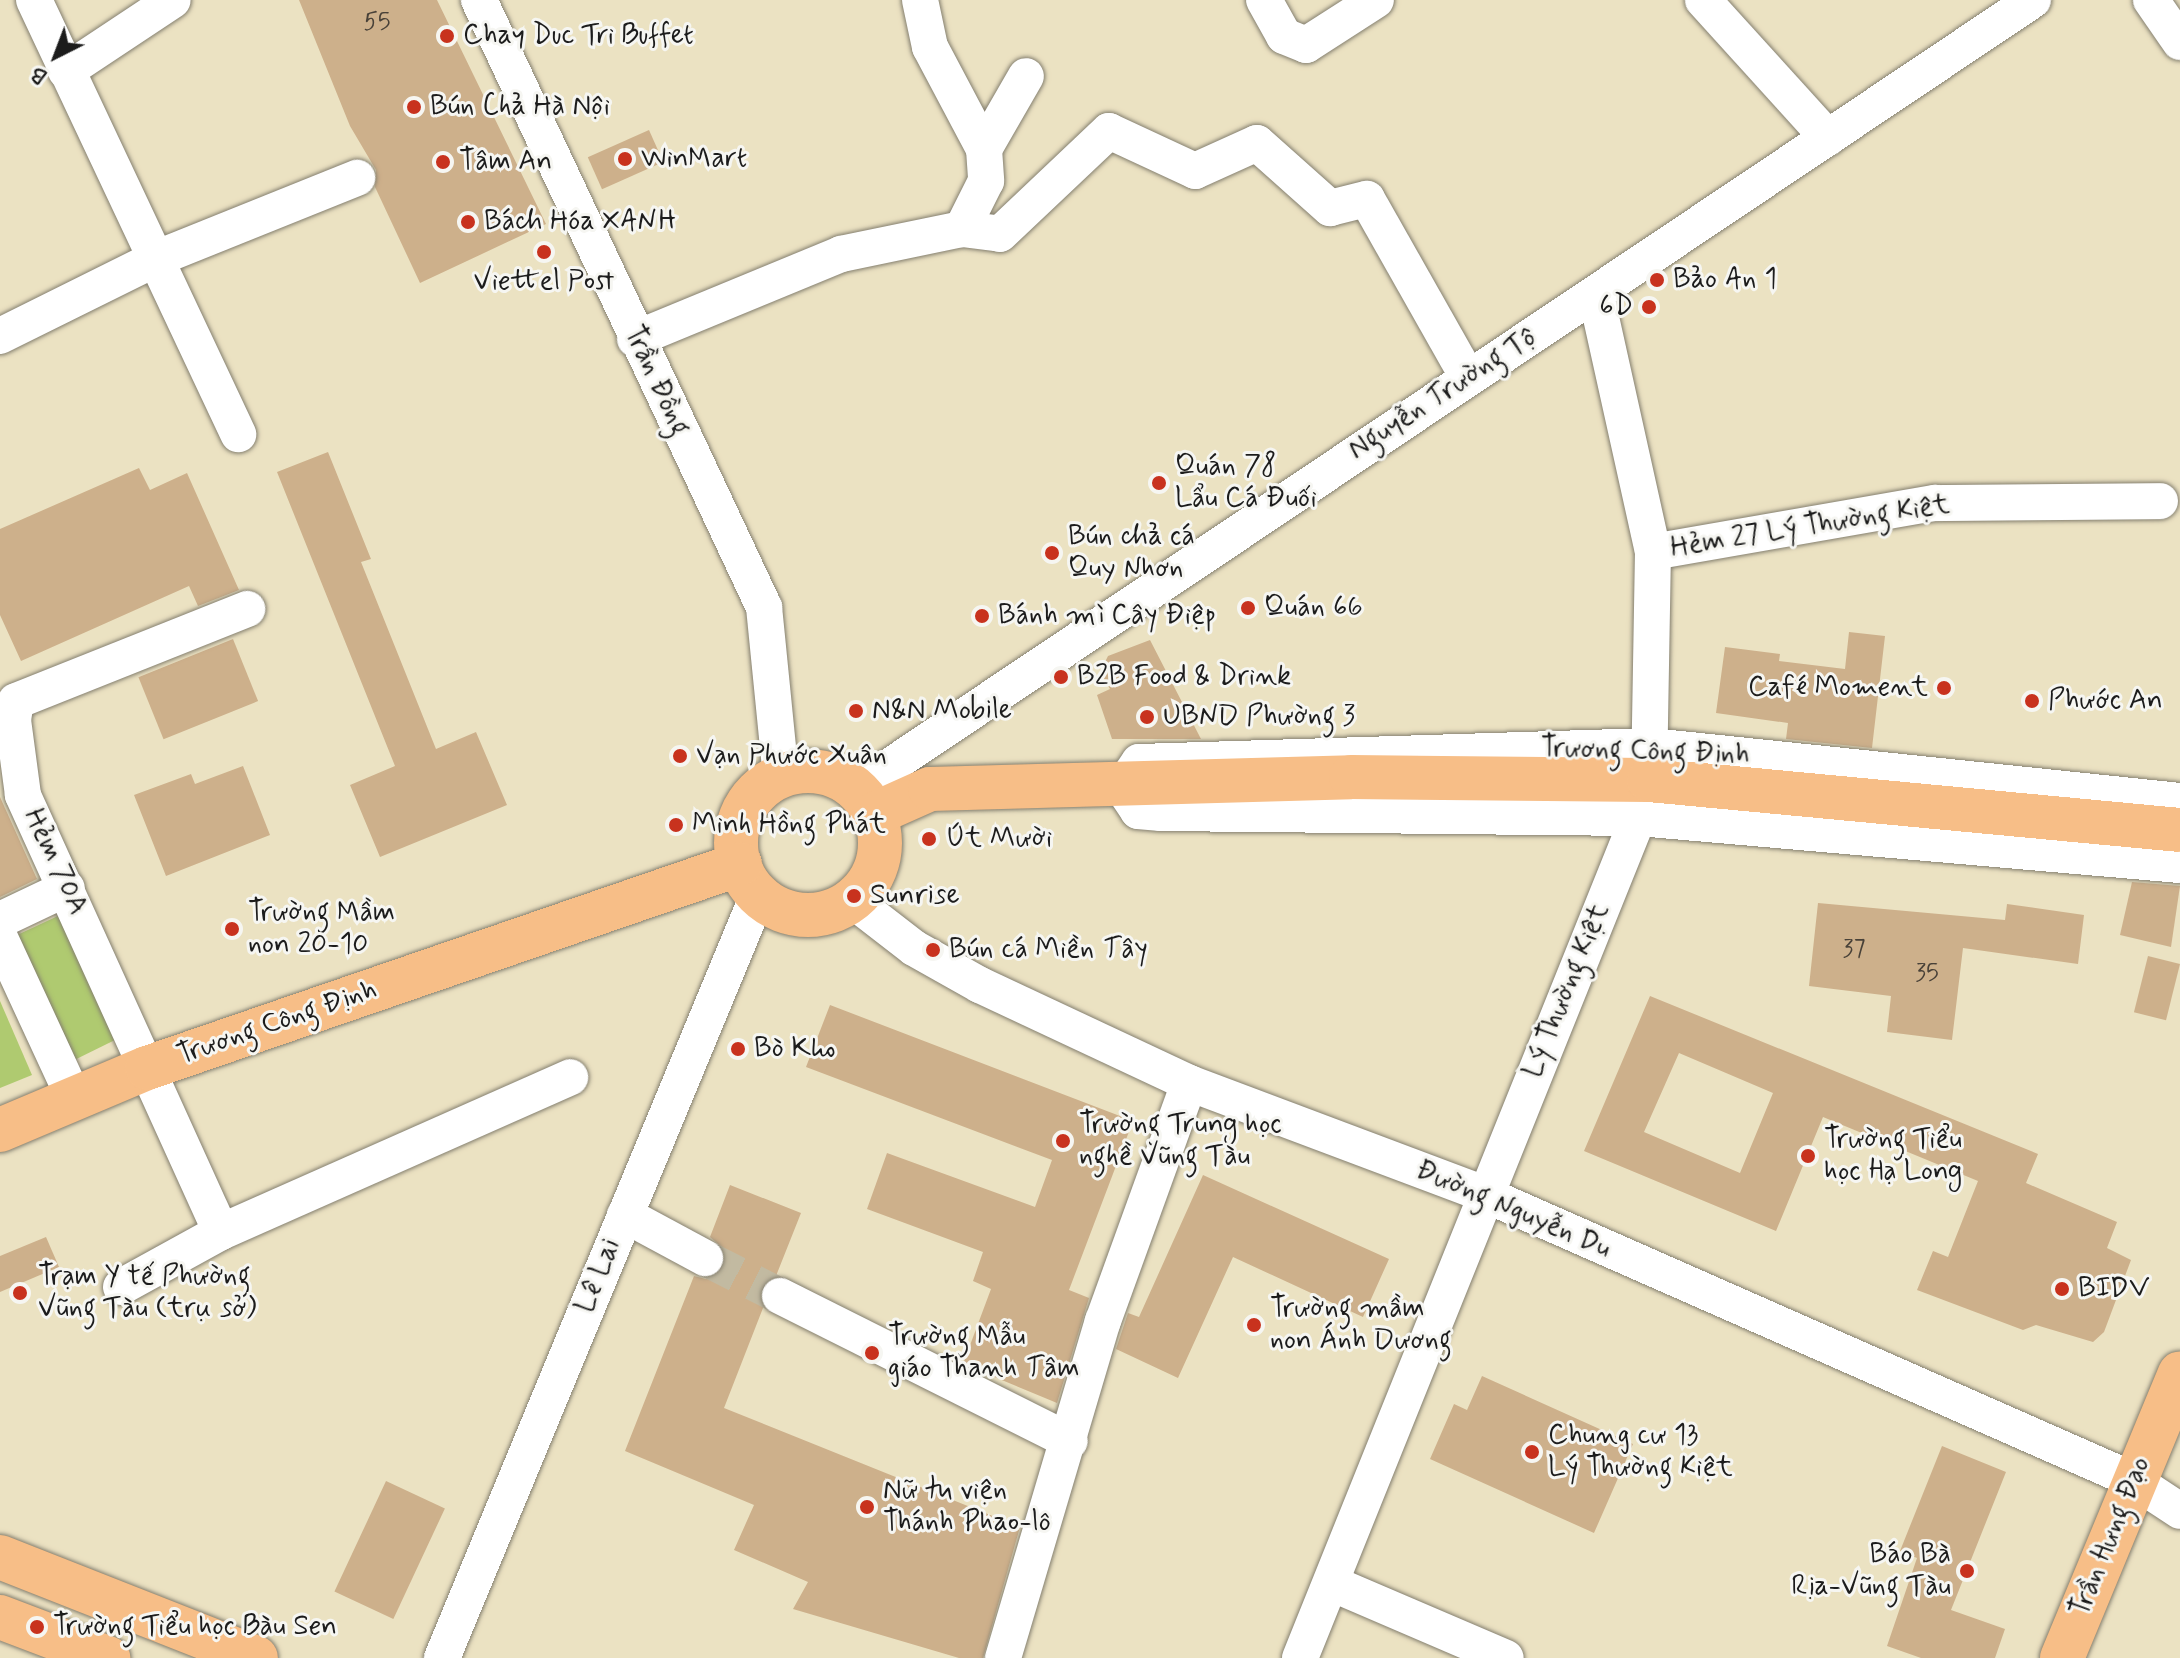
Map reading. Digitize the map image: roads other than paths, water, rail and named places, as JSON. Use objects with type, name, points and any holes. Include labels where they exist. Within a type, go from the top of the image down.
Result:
[{"type":"main road","points":[[828,774],[865,802],[880,851],[875,870],[852,900],[824,912],[794,913],[749,880],[736,847],[743,812],[765,785],[781,776],[828,774]]},
{"type":"main road","name":"Trương Công Định","points":[[865,802],[930,789],[1351,782],[1646,782],[2180,830]]},
{"type":"main road","name":"Trương Công Định","points":[[0,1130],[147,1068],[749,880]]},
{"type":"main road","name":"Trần Hưng Đạo","points":[[2062,1658],[2133,1480],[2180,1373]]},
{"type":"main road","points":[[0,1557],[256,1658]]},
{"type":"main road","points":[[0,1617],[108,1658]]},
{"type":"street","points":[[34,0],[238,434]]},
{"type":"street","name":"Trần Đồng","points":[[479,0],[635,339],[764,607],[781,776]]},
{"type":"street","points":[[920,0],[930,47],[984,149],[986,181],[962,229]]},
{"type":"street","points":[[1264,0],[1284,36],[1306,45],[1376,0]]},
{"type":"street","points":[[1703,0],[1828,138]]},
{"type":"street","name":"Nguyễn Trường Tộ","points":[[865,802],[1467,376],[1596,294],[2033,0]]},
{"type":"street","points":[[2151,0],[2180,42]]},
{"type":"street","points":[[66,71],[168,1]]},
{"type":"street","points":[[984,149],[1026,76]]},
{"type":"street","points":[[635,339],[841,254],[962,229],[1000,234],[1109,131],[1195,171],[1257,143],[1330,208],[1367,199],[1467,376]]},
{"type":"street","points":[[0,336],[155,259],[357,178]]},
{"type":"street","name":"Lý Thường Kiệt","points":[[1300,1658],[1646,782],[1653,552],[1596,294]]},
{"type":"street","name":"Hẻm 27 Lý Thường Kiệt","points":[[1653,552],[1935,503],[2160,501]]},
{"type":"street","name":"Hẻm 70A","points":[[221,1232],[23,795],[16,758],[16,701],[247,609]]},
{"type":"street","name":"Trương Công Định","points":[[1951,808],[2180,801]]},
{"type":"street","name":"Trương Công Định","points":[[1951,808],[2180,865]]},
{"type":"street","name":"Lê Lai","points":[[442,1658],[625,1215],[749,880]]},
{"type":"street","points":[[0,920],[67,888]]},
{"type":"street","name":"Đường Nguyễn Du","points":[[852,900],[914,948],[980,985],[1189,1083],[1484,1194],[2133,1480],[2180,1511]]},
{"type":"street","points":[[0,938],[74,1098]]},
{"type":"street","points":[[121,1287],[221,1232],[570,1077]]},
{"type":"street","points":[[1003,1658],[1070,1441],[1103,1321],[1189,1083]]},
{"type":"street","points":[[625,1215],[705,1258]]},
{"type":"street","points":[[780,1296],[1070,1441]]},
{"type":"street","points":[[1331,1583],[1506,1658]]},
{"type":"tunnel","points":[[705,1258],[780,1296]]},
{"type":"place","name":"Chay Duc Tri Buffet","points":[[447,36]]},
{"type":"place","name":"Bún Chả Hà Nội","points":[[414,107]]},
{"type":"place","name":"WinMart","points":[[625,159]]},
{"type":"place","name":"Tâm An","points":[[443,162]]},
{"type":"place","name":"Bách Hóa XANH","points":[[468,222]]},
{"type":"place","name":"Viettel Post","points":[[544,252]]},
{"type":"place","name":"Bảo An 1","points":[[1657,280]]},
{"type":"place","name":"6D","points":[[1649,307]]},
{"type":"place","name":"Quán 78 Lẩu Cá Đuối","points":[[1159,483]]},
{"type":"place","name":"Bún chả cá Quy Nhơn","points":[[1052,553]]},
{"type":"place","name":"Quán 66","points":[[1248,608]]},
{"type":"place","name":"Bánh mì Cây Điệp","points":[[982,616]]},
{"type":"place","name":"B2B Food & Drink","points":[[1061,677]]},
{"type":"place","name":"Café Moment","points":[[1944,688]]},
{"type":"place","name":"Phước An","points":[[2032,701]]},
{"type":"place","name":"N&N Mobile","points":[[856,711]]},
{"type":"place","name":"UBND Phường 3","points":[[1147,717]]},
{"type":"place","name":"Vạn Phước Xuân","points":[[680,756]]},
{"type":"place","name":"Minh Hồng Phát","points":[[676,825]]},
{"type":"place","name":"Út Mười","points":[[929,839]]},
{"type":"place","name":"Sunrise","points":[[854,896]]},
{"type":"place","name":"Trường Mầm non 20-10","points":[[232,929]]},
{"type":"place","name":"Bún cá Miền Tây","points":[[933,950]]},
{"type":"place","name":"Bò Kho","points":[[738,1049]]},
{"type":"place","name":"Trường Trung học nghề Vũng Tàu","points":[[1063,1141]]},
{"type":"place","name":"Trường Tiểu học Hạ Long","points":[[1808,1156]]},
{"type":"place","name":"BIDV","points":[[2062,1289]]},
{"type":"place","name":"Trạm Y tế Phường Vũng Tàu (trụ sở)","points":[[20,1293]]},
{"type":"place","name":"Trường mầm non Ánh Dương","points":[[1254,1325]]},
{"type":"place","name":"Trường Mẫu giáo Thanh Tâm","points":[[872,1353]]},
{"type":"place","name":"Chung cư 13 Lý Thường Kiệt","points":[[1532,1452]]},
{"type":"place","name":"Nữ tu viện Thánh Phao-lô","points":[[867,1507]]},
{"type":"place","name":"Báo Bà Rịa-Vũng Tàu","points":[[1967,1571]]},
{"type":"place","name":"Trường Tiểu học Bàu Sen","points":[[37,1627]]}]
